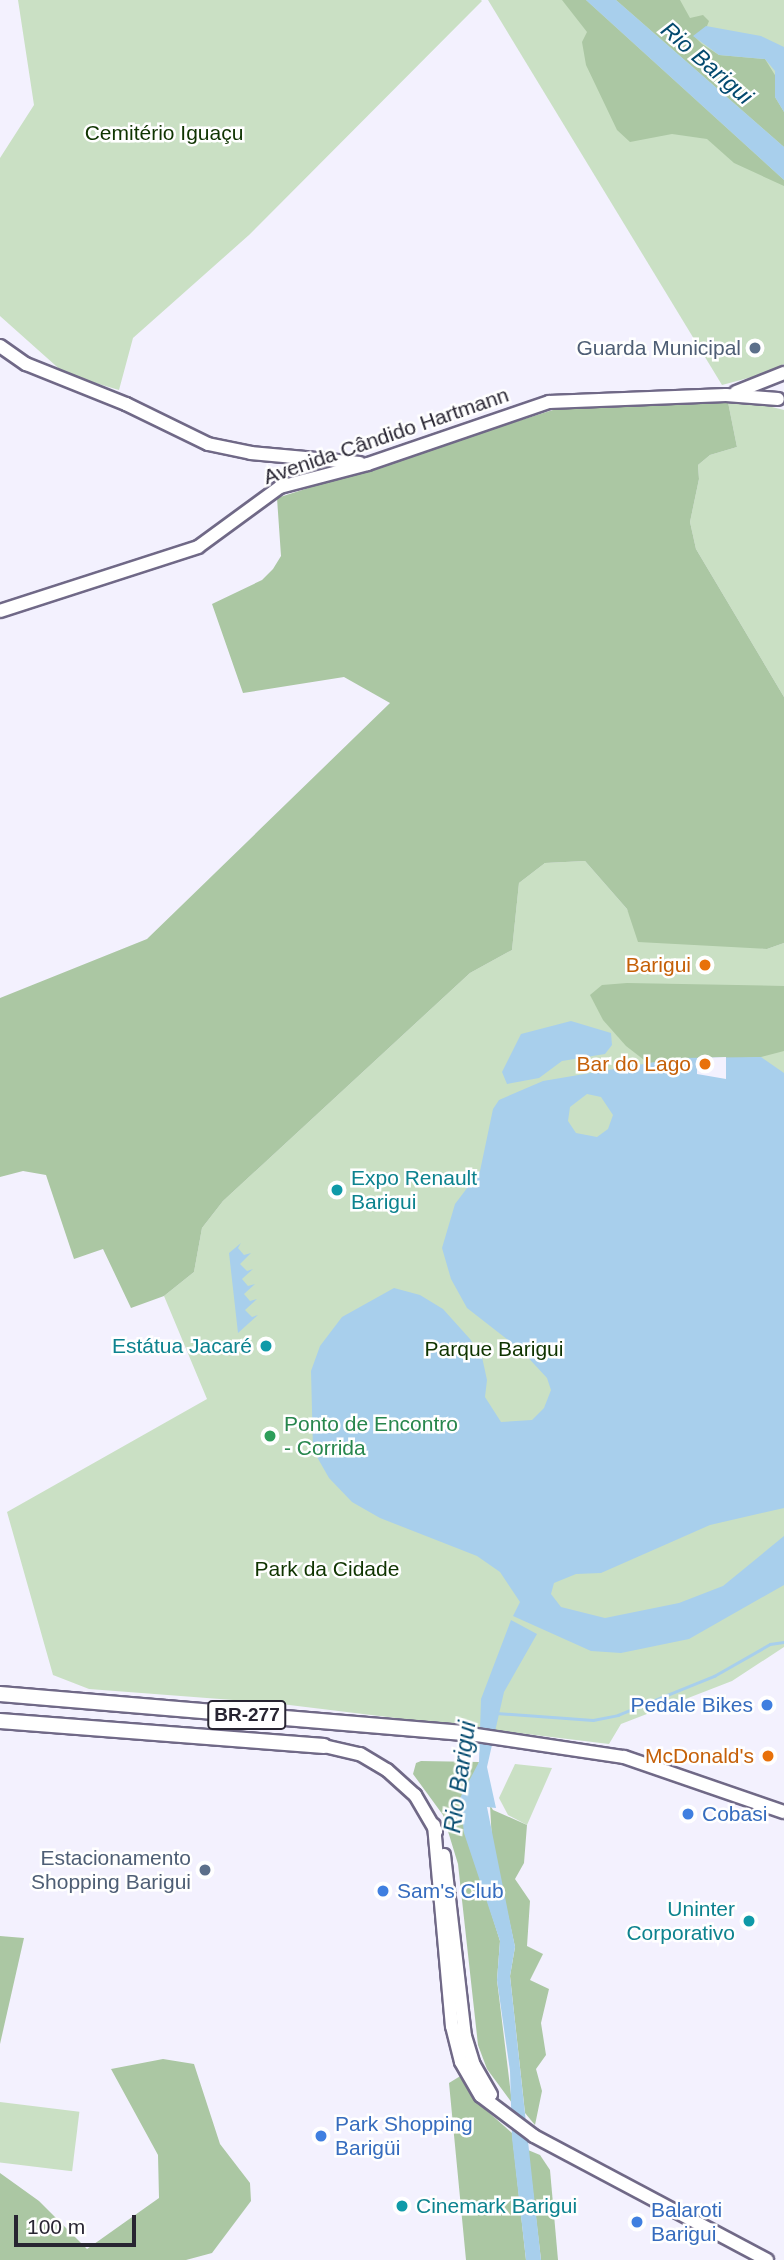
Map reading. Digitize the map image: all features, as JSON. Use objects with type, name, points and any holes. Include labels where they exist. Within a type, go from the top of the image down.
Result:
[{"type":"highway","name":"BR-277","points":[[0,1694],[463,1733]]},
{"type":"highway","name":"BR-277","points":[[0,1721],[324,1746]]},
{"type":"main road","points":[[0,346],[26,363],[126,404],[208,444],[251,453],[368,464]]},
{"type":"main road","points":[[781,375],[774,388],[781,401]]},
{"type":"main road","name":"Avenida Cândido Hartmann","points":[[726,395],[781,375]]},
{"type":"main road","name":"Avenida Cândido Hartmann","points":[[0,611],[198,547],[218,536],[272,491],[368,464],[558,400],[726,395],[781,401]]},
{"type":"main road","points":[[463,1733],[634,1760],[784,1812]]},
{"type":"main road","points":[[324,1746],[360,1754],[387,1770],[415,1795],[434,1825],[448,1875],[469,2053],[484,2086],[510,2120],[546,2143],[767,2260]]},
{"type":"green space","name":"Cemitério Iguaçu","points":[[18,0],[482,1],[249,235],[133,338],[119,390],[65,374],[0,316],[0,158],[34,105]]},
{"type":"green space","points":[[488,0],[784,0],[784,364],[770,372],[722,385]]},
{"type":"green space","points":[[562,0],[586,0],[784,180],[784,186],[734,163],[707,139],[672,134],[630,142],[617,130],[586,65],[582,42],[587,32]]},
{"type":"green space","points":[[616,0],[680,0],[690,18],[703,15],[709,21],[705,31],[694,36],[702,44],[719,55],[765,59],[778,80],[775,97],[784,112],[784,147]]},
{"type":"green space","points":[[728,402],[752,402],[784,410],[784,697],[696,549],[690,522],[699,479],[698,465],[710,455],[737,447]]},
{"type":"green space","points":[[728,402],[737,447],[710,455],[698,465],[699,479],[690,522],[696,549],[784,697],[784,943],[767,949],[638,942],[627,909],[585,861],[545,863],[519,883],[512,950],[470,973],[223,1201],[202,1228],[194,1272],[164,1296],[131,1308],[103,1249],[74,1259],[46,1175],[23,1171],[0,1177],[0,998],[147,939],[390,703],[344,677],[243,693],[212,604],[262,580],[281,556],[277,498],[556,409]]},
{"type":"green space","name":"Parque Barigui","points":[[585,861],[627,909],[637,932],[767,949],[784,943],[784,1647],[732,1681],[621,1724],[609,1744],[273,1703],[89,1689],[53,1675],[7,1512],[207,1399],[164,1296],[194,1272],[202,1228],[223,1201],[470,973],[512,950],[519,883],[545,863]]},
{"type":"green space","points":[[627,983],[784,986],[784,1051],[761,1057],[648,1063],[626,1046],[603,1020],[590,995],[602,985]]},
{"type":"green space","points":[[479,1762],[475,1778],[462,1791],[462,1819],[500,1941],[497,1980],[512,2103],[487,2069],[478,2045],[458,1864],[443,1815],[413,1774],[416,1763]]},
{"type":"green space","points":[[515,1764],[552,1768],[527,1825],[508,1815],[499,1798]]},
{"type":"green space","points":[[490,1805],[493,1810],[527,1825],[524,1863],[515,1879],[530,1901],[527,1946],[543,1954],[530,1980],[549,1989],[541,2023],[546,2055],[536,2069],[542,2091],[535,2125],[525,2113],[510,1976],[515,1947],[492,1842]]},
{"type":"green space","points":[[0,1936],[24,1938],[0,2044]]},
{"type":"green space","points":[[163,2059],[194,2064],[220,2144],[250,2183],[251,2201],[212,2253],[186,2260],[0,2260],[0,2173],[39,2201],[87,2249],[159,2198],[158,2155],[111,2069]]},
{"type":"green space","points":[[462,2075],[486,2110],[512,2133],[526,2260],[466,2260],[449,2083]]},
{"type":"green space","points":[[0,2102],[79,2112],[72,2171],[0,2162]]},
{"type":"green space","points":[[528,2150],[540,2155],[550,2170],[558,2260],[541,2260]]},
{"type":"water","points":[[586,0],[616,0],[784,147],[784,180]]},
{"type":"water","points":[[706,26],[761,36],[784,47],[784,112],[775,97],[775,71],[765,59],[719,55],[693,36]]},
{"type":"water","points":[[571,1021],[611,1033],[612,1045],[605,1054],[562,1061],[539,1078],[507,1084],[502,1072],[521,1034]]},
{"type":"water","points":[[761,1057],[784,1073],[784,1508],[710,1525],[601,1573],[576,1574],[554,1583],[551,1594],[561,1607],[605,1618],[679,1603],[723,1586],[784,1536],[784,1585],[689,1639],[621,1653],[591,1651],[513,1616],[520,1602],[500,1572],[477,1556],[380,1518],[352,1502],[329,1478],[313,1450],[311,1371],[320,1346],[342,1317],[394,1288],[420,1295],[443,1309],[470,1339],[482,1357],[487,1380],[485,1397],[501,1422],[532,1420],[544,1408],[551,1390],[547,1378],[522,1351],[467,1308],[451,1279],[442,1248],[455,1204],[480,1171],[493,1109],[499,1100],[543,1081],[679,1058]],"holes":[[[587,1094],[601,1097],[613,1115],[608,1129],[597,1137],[576,1133],[568,1121],[570,1107]]]},
{"type":"water","points":[[241,1243],[238,1248],[244,1255],[251,1253],[240,1264],[247,1271],[253,1269],[242,1279],[248,1286],[255,1284],[244,1294],[250,1301],[257,1299],[245,1310],[252,1317],[258,1315],[238,1333],[229,1253]]},
{"type":"water","points":[[511,1620],[537,1634],[504,1692],[487,1767],[496,1808],[487,1807],[515,1947],[510,1976],[541,2260],[526,2260],[512,2138],[510,2071],[497,1980],[500,1941],[464,1833],[460,1798],[479,1762],[481,1699]]},
{"type":"pier","points":[[726,1057],[726,1079],[697,1074],[697,1058]]},
{"type":"waterway","points":[[496,1713],[593,1720],[618,1715],[714,1676],[770,1644],[784,1642]]},
{"type":"place","name":"Guarda Municipal","points":[[755,348]]},
{"type":"place","name":"Barigui","points":[[705,965]]},
{"type":"place","name":"Bar do Lago","points":[[705,1064]]},
{"type":"place","name":"Expo Renault Barigui","points":[[337,1190]]},
{"type":"place","name":"Estátua Jacaré","points":[[266,1346]]},
{"type":"place","name":"Ponto de Encontro - Corrida","points":[[270,1436]]},
{"type":"place","name":"Pedale Bikes","points":[[767,1705]]},
{"type":"place","name":"McDonald's","points":[[768,1756]]},
{"type":"place","name":"Cobasi","points":[[688,1814]]},
{"type":"place","name":"Estacionamento Shopping Barigui","points":[[205,1870]]},
{"type":"place","name":"Sam's Club","points":[[383,1891]]},
{"type":"place","name":"Uninter Corporativo","points":[[749,1921]]},
{"type":"place","name":"Park Shopping Barigüi","points":[[321,2136]]},
{"type":"place","name":"Cinemark Barigui","points":[[402,2206]]},
{"type":"place","name":"Balaroti Barigui","points":[[637,2222]]},
{"type":"water label","name":"Rio Barigui","points":[[707,63]]},
{"type":"water label","name":"Rio Barigui","points":[[460,1777]]},
{"type":"park label","name":"Park da Cidade","points":[[327,1569]]}]
